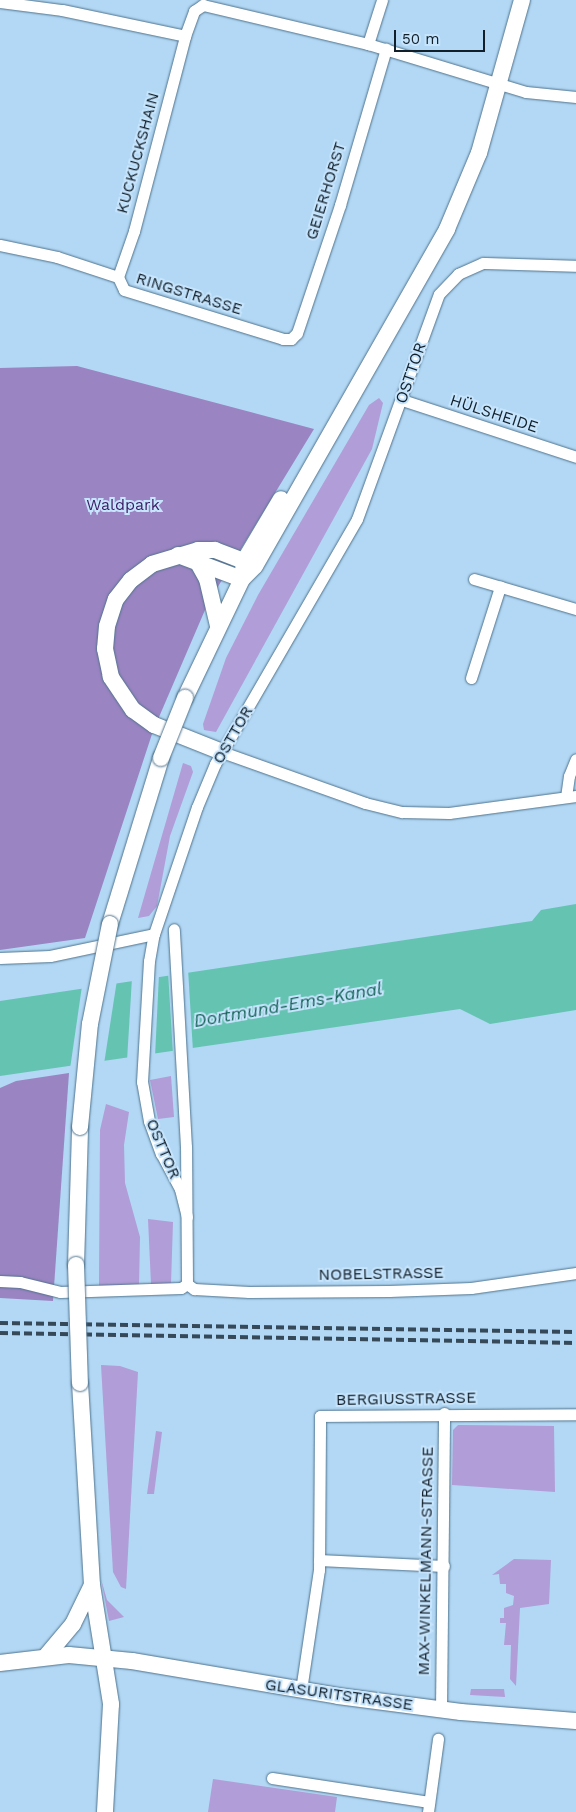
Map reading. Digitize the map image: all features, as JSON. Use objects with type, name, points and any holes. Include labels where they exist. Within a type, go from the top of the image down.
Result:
[{"type":"main road","name":"OSTTOR","points":[[105,1812],[111,1704],[92,1585],[80,1383],[76,1265],[80,1127],[90,1024],[110,924],[161,758],[185,698],[218,626],[242,579],[255,566],[447,229],[479,153],[501,84],[522,0]]},
{"type":"main road","name":"OSTTOR","points":[[242,579],[244,561],[337,408],[365,370]]},
{"type":"main road","points":[[222,752],[147,720],[124,700],[111,677],[105,650],[107,626],[116,599],[132,580],[152,564],[178,555],[215,550],[244,561]]},
{"type":"main road","points":[[178,555],[242,579]]},
{"type":"main road","points":[[197,562],[207,579],[218,626]]},
{"type":"main road","name":"OSTTOR","points":[[47,1655],[73,1624],[92,1585]]},
{"type":"main road","name":"GLASURITSTRASSE","points":[[0,1663],[47,1655],[152,1662],[301,1690],[441,1709],[576,1721]]},
{"type":"street","points":[[368,44],[382,0]]},
{"type":"street","points":[[0,2],[62,10],[186,36],[194,11],[203,5],[368,44],[526,92],[576,97]]},
{"type":"street","name":"KUCKUCKSHAIN","points":[[118,277],[134,231],[186,36]]},
{"type":"street","name":"GEIERHORST","points":[[291,339],[297,333],[340,205],[386,49]]},
{"type":"street","name":"RINGSTRASSE","points":[[0,245],[118,277],[124,290],[283,339],[291,339]]},
{"type":"street","name":"OSTTOR","points":[[187,1217],[180,1189],[161,1154],[149,1120],[143,1094],[143,1070],[148,961],[154,934],[197,806],[222,752],[346,542],[367,498],[439,294],[451,280],[474,265],[492,261],[576,266]]},
{"type":"street","name":"HÜLSHEIDE","points":[[402,400],[576,457]]},
{"type":"street","points":[[474,579],[576,609]]},
{"type":"street","points":[[471,678],[500,587]]},
{"type":"street","points":[[222,752],[365,803],[402,812],[449,813],[571,797],[569,776],[576,759]]},
{"type":"street","name":"OSTTOR","points":[[174,930],[182,1061],[187,1217],[187,1284]]},
{"type":"street","points":[[0,958],[50,956],[154,934]]},
{"type":"street","name":"NOBELSTRASSE","points":[[187,1284],[194,1289],[249,1292],[416,1290],[471,1288],[576,1273]]},
{"type":"street","points":[[0,1281],[20,1282],[60,1292],[181,1288],[187,1284]]},
{"type":"street","name":"BERGIUSSTRASSE","points":[[301,1690],[319,1562],[320,1416],[444,1413],[576,1414]]},
{"type":"street","name":"MAX-WINKELMANN-STRASSE","points":[[441,1709],[444,1566],[444,1413]]},
{"type":"street","points":[[319,1562],[444,1566]]},
{"type":"street","points":[[272,1778],[428,1807],[438,1739]]},
{"type":"shaded area","points":[[379,398],[383,403],[372,449],[216,732],[204,730],[203,724],[226,658],[258,595],[369,405]]},
{"type":"shaded area","points":[[183,763],[191,766],[193,772],[170,836],[157,906],[149,916],[138,918]]},
{"type":"shaded area","points":[[171,1076],[174,1117],[158,1119],[150,1080]]},
{"type":"shaded area","points":[[106,1104],[129,1112],[124,1145],[125,1183],[140,1237],[139,1286],[99,1286],[100,1130]]},
{"type":"shaded area","points":[[148,1219],[173,1222],[171,1284],[151,1284]]},
{"type":"shaded area","points":[[101,1365],[120,1366],[138,1372],[126,1589],[121,1587],[113,1572]]},
{"type":"shaded area","points":[[458,1425],[554,1426],[555,1492],[452,1485],[453,1430]]},
{"type":"shaded area","points":[[156,1431],[162,1432],[154,1494],[147,1494]]},
{"type":"shaded area","points":[[514,1559],[551,1560],[549,1604],[520,1608],[516,1686],[510,1679],[511,1645],[504,1645],[506,1623],[500,1623],[500,1618],[504,1618],[504,1608],[513,1605],[514,1596],[506,1593],[506,1584],[500,1584],[499,1574],[492,1575]]},
{"type":"shaded area","points":[[101,1579],[107,1600],[124,1617],[109,1621]]},
{"type":"shaded area","points":[[471,1689],[504,1689],[505,1697],[470,1695]]},
{"type":"shaded area","points":[[213,1779],[337,1797],[335,1812],[208,1812]]},
{"type":"green space","name":"Waldpark","points":[[77,366],[314,429],[208,603],[153,731],[85,938],[0,950],[0,368]]},
{"type":"green space","points":[[69,1073],[53,1301],[0,1298],[0,1088],[16,1081]]},
{"type":"water","name":"Dortmund-Ems-Kanal","points":[[576,904],[576,1010],[490,1024],[460,1009],[0,1076],[0,1001],[532,921],[541,910]]},
{"type":"pier","points":[[188,969],[193,1051],[173,1054],[168,972]]},
{"type":"pier","points":[[159,974],[155,1057],[127,1061],[132,978]]},
{"type":"pier","points":[[117,980],[104,1064],[70,1069],[82,986]]},
{"type":"railway","points":[[0,1323],[576,1332]]},
{"type":"railway","points":[[0,1333],[576,1343]]}]
